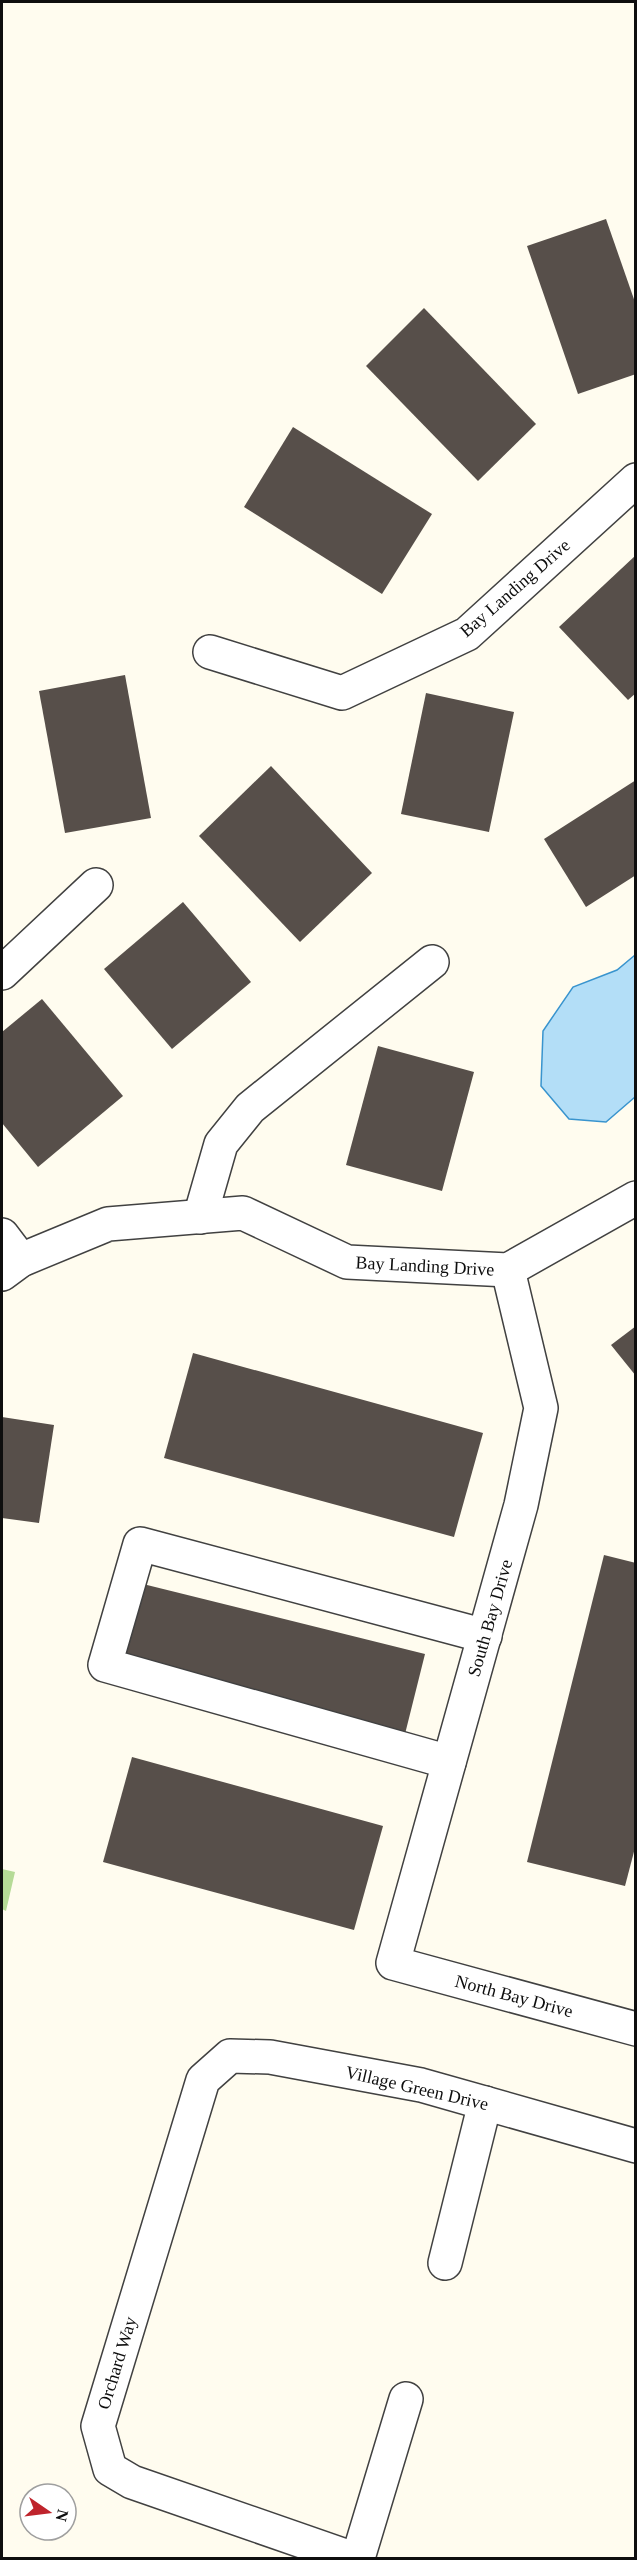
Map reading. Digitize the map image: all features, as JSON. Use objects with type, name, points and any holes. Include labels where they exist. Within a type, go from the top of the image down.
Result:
[{"type":"street","name":"Bay Landing Drive","points":[[210,652],[342,693],[467,634],[636,480]]},
{"type":"street","points":[[2,973],[96,885]]},
{"type":"street","points":[[200,1217],[221,1144],[250,1108],[432,962]]},
{"type":"street","name":"Bay Landing Drive","points":[[8,1256],[108,1224],[243,1214],[347,1262],[507,1270],[636,1198]]},
{"type":"street","name":"South Bay Drive","points":[[393,1963],[521,1505],[541,1408],[507,1270]]},
{"type":"street","points":[[449,1762],[105,1665],[140,1544],[485,1636]]},
{"type":"street","name":"North Bay Drive","points":[[393,1963],[636,2029]]},
{"type":"street","name":"Village Green Drive","points":[[203,2080],[230,2056],[270,2057],[421,2085],[636,2146]]},
{"type":"street","name":"Orchard Way","points":[[203,2080],[98,2426],[110,2469],[132,2482],[351,2559]]},
{"type":"street","points":[[445,2264],[485,2103]]},
{"type":"street","points":[[358,2559],[406,2399]]},
{"type":"green space","points":[[2,1869],[15,1872],[6,1911],[2,1909]]},
{"type":"water","points":[[635,955],[635,1097],[606,1122],[569,1119],[541,1086],[543,1031],[573,987],[617,970]]},
{"type":"building","points":[[606,219],[636,305],[636,374],[578,394],[527,246]]},
{"type":"building","points":[[424,308],[536,424],[478,481],[366,366]]},
{"type":"building","points":[[293,427],[432,514],[382,594],[244,507]]},
{"type":"building","points":[[636,555],[636,693],[628,700],[559,627]]},
{"type":"building","points":[[125,675],[151,818],[65,833],[39,691]]},
{"type":"building","points":[[426,693],[514,712],[489,832],[401,814]]},
{"type":"building","points":[[271,766],[372,873],[300,942],[199,836]]},
{"type":"building","points":[[636,780],[636,875],[586,907],[544,839]]},
{"type":"building","points":[[183,902],[251,982],[172,1049],[104,969]]},
{"type":"building","points":[[42,999],[123,1096],[38,1167],[2,1123],[2,1032]]},
{"type":"building","points":[[378,1046],[474,1072],[442,1191],[346,1165]]},
{"type":"building","points":[[636,1326],[636,1376],[611,1345]]},
{"type":"building","points":[[193,1353],[483,1433],[454,1537],[164,1458]]},
{"type":"building","points":[[2,1417],[54,1425],[39,1523],[2,1518]]},
{"type":"building","points":[[604,1555],[636,1563],[636,1844],[625,1886],[527,1862]]},
{"type":"building","points":[[143,1584],[425,1654],[405,1734],[123,1664]]},
{"type":"building","points":[[132,1757],[383,1826],[354,1930],[103,1862]]}]
